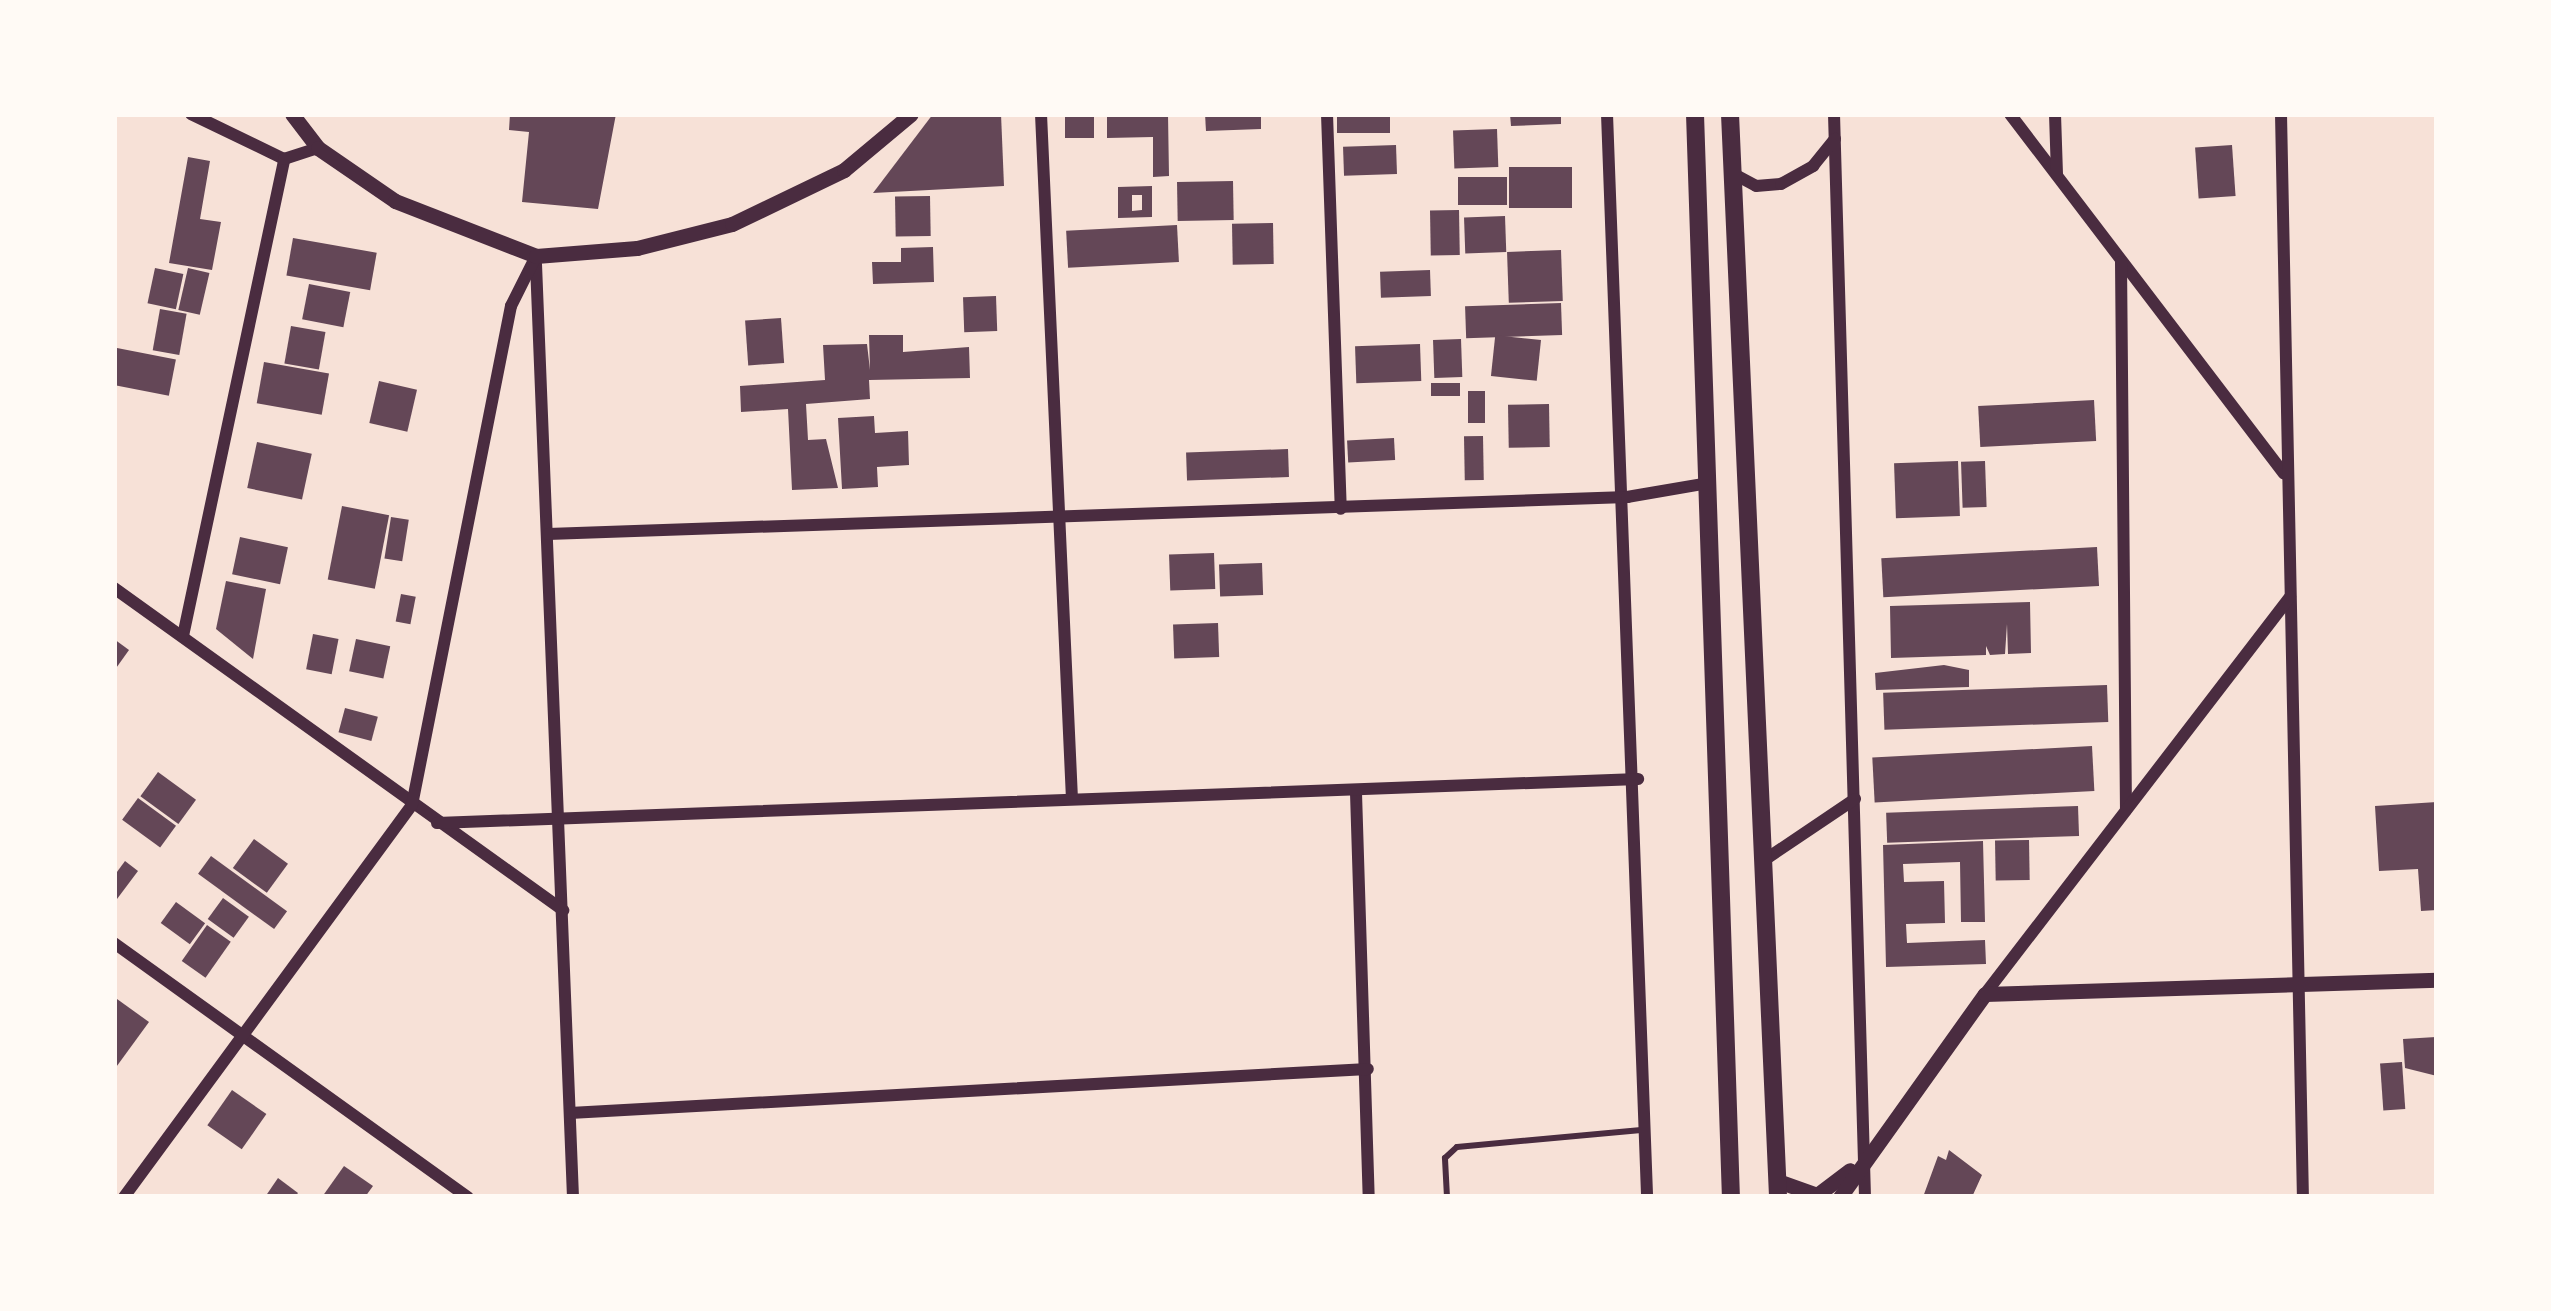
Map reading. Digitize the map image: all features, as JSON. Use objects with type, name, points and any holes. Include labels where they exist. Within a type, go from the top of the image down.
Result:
[{"type":"main road","points":[[1695,114],[1731,1197]]},
{"type":"main road","points":[[1730,114],[1778,1189]]},
{"type":"street","points":[[191,114],[284,159],[318,148]]},
{"type":"street","points":[[292,114],[318,148],[395,201],[536,260],[637,248],[732,224],[844,170],[910,114]]},
{"type":"street","points":[[1041,114],[1063,518],[1072,798]]},
{"type":"street","points":[[1327,114],[1341,509]]},
{"type":"street","points":[[1607,114],[1628,497],[1647,1197]]},
{"type":"street","points":[[1834,114],[1865,1197]]},
{"type":"street","points":[[2010,114],[2284,474]]},
{"type":"street","points":[[2055,114],[2057,177]]},
{"type":"street","points":[[2281,114],[2284,474],[2303,1197]]},
{"type":"street","points":[[1732,173],[1756,186],[1781,184],[1813,166],[1835,139]]},
{"type":"street","points":[[183,636],[284,159]]},
{"type":"street","points":[[536,260],[573,1197]]},
{"type":"street","points":[[124,1197],[412,805],[511,306],[536,260]]},
{"type":"street","points":[[2121,262],[2126,810]]},
{"type":"street","points":[[548,534],[1628,497],[1708,483]]},
{"type":"street","points":[[114,588],[563,910]]},
{"type":"street","points":[[1840,1197],[1984,994],[2290,596]]},
{"type":"street","points":[[437,823],[558,823],[1072,798],[1356,794],[1638,779]]},
{"type":"street","points":[[1356,794],[1369,1197]]},
{"type":"street","points":[[1762,862],[1855,800]]},
{"type":"street","points":[[114,944],[468,1197]]},
{"type":"street","points":[[1984,994],[2437,980]]},
{"type":"street","points":[[570,1113],[1368,1069]]},
{"type":"street","points":[[1778,1189],[1817,1195],[1866,1156]]},
{"type":"lane","points":[[1447,1197],[1445,1158],[1456,1147],[1645,1130]]},
{"type":"building","points":[[510,114],[616,114],[598,209],[522,202],[529,132],[509,130]]},
{"type":"building","points":[[933,114],[1001,114],[1004,186],[873,193]]},
{"type":"building","points":[[1065,114],[1094,114],[1094,138],[1065,138]]},
{"type":"building","points":[[1107,114],[1168,114],[1169,176],[1153,177],[1153,137],[1107,138]]},
{"type":"building","points":[[1205,114],[1261,116],[1261,129],[1206,131]]},
{"type":"building","points":[[1337,114],[1390,114],[1390,133],[1337,133]]},
{"type":"building","points":[[1510,114],[1561,114],[1561,124],[1511,126]]},
{"type":"building","points":[[1497,129],[1498,167],[1454,169],[1453,131]]},
{"type":"building","points":[[1396,145],[1397,174],[1344,176],[1343,147]]},
{"type":"building","points":[[2232,145],[2236,196],[2199,198],[2195,148]]},
{"type":"building","points":[[188,157],[210,161],[200,219],[221,222],[212,270],[169,263]]},
{"type":"building","points":[[1509,167],[1572,167],[1572,208],[1509,208]]},
{"type":"building","points":[[1458,177],[1507,177],[1507,205],[1458,205]]},
{"type":"building","points":[[1233,181],[1234,220],[1178,221],[1177,182]]},
{"type":"building","points":[[1152,186],[1152,217],[1118,218],[1118,187]],"holes":[[[1132,195],[1142,195],[1142,210],[1132,211]]]},
{"type":"building","points":[[930,196],[931,236],[896,237],[895,197]]},
{"type":"building","points":[[1459,210],[1460,255],[1431,255],[1430,211]]},
{"type":"building","points":[[1505,216],[1506,252],[1465,253],[1464,217]]},
{"type":"building","points":[[1273,223],[1274,264],[1233,265],[1232,224]]},
{"type":"building","points":[[1177,225],[1179,262],[1068,268],[1066,231]]},
{"type":"building","points":[[293,238],[377,253],[370,290],[286,275]]},
{"type":"building","points":[[933,247],[934,282],[873,284],[872,262],[901,262],[901,248]]},
{"type":"building","points":[[1561,250],[1563,301],[1509,303],[1507,252]]},
{"type":"building","points":[[155,268],[183,274],[176,309],[148,303]]},
{"type":"building","points":[[188,268],[209,273],[200,315],[178,310]]},
{"type":"building","points":[[1430,270],[1431,296],[1381,298],[1380,272]]},
{"type":"building","points":[[309,284],[350,292],[343,327],[302,319]]},
{"type":"building","points":[[996,296],[997,331],[964,332],[963,297]]},
{"type":"building","points":[[1561,303],[1562,335],[1466,338],[1465,306]]},
{"type":"building","points":[[160,309],[187,314],[179,355],[153,350]]},
{"type":"building","points":[[781,318],[784,363],[748,365],[745,321]]},
{"type":"building","points":[[291,326],[325,332],[319,370],[284,363]]},
{"type":"building","points":[[869,335],[903,335],[903,352],[969,347],[970,378],[869,380],[870,399],[806,404],[808,440],[826,439],[838,488],[792,490],[788,409],[741,412],[740,386],[825,380],[823,345],[867,344],[870,370]]},
{"type":"building","points":[[1495,335],[1541,340],[1537,381],[1491,376]]},
{"type":"building","points":[[1461,339],[1462,377],[1434,378],[1433,340]]},
{"type":"building","points":[[1420,344],[1421,381],[1356,383],[1355,346]]},
{"type":"building","points":[[117,348],[176,359],[169,396],[114,385]]},
{"type":"building","points":[[264,362],[329,373],[322,415],[257,403]]},
{"type":"building","points":[[379,381],[417,390],[407,432],[369,423]]},
{"type":"building","points":[[1431,383],[1460,383],[1460,396],[1431,396]]},
{"type":"building","points":[[1468,391],[1485,391],[1485,423],[1468,423]]},
{"type":"building","points":[[2094,400],[2096,441],[1980,447],[1978,406]]},
{"type":"building","points":[[1549,404],[1550,447],[1509,448],[1508,405]]},
{"type":"building","points":[[874,416],[875,433],[908,431],[909,465],[877,467],[878,487],[842,489],[838,418]]},
{"type":"building","points":[[1464,436],[1483,436],[1484,480],[1465,480]]},
{"type":"building","points":[[1394,438],[1395,460],[1348,462],[1347,440]]},
{"type":"building","points":[[257,442],[312,454],[302,500],[247,488]]},
{"type":"building","points":[[1288,449],[1289,477],[1187,481],[1186,453]]},
{"type":"building","points":[[1958,461],[1960,516],[1896,518],[1894,463]]},
{"type":"building","points":[[1985,461],[1987,507],[1963,508],[1961,462]]},
{"type":"building","points":[[342,506],[389,515],[375,589],[328,580]]},
{"type":"building","points":[[391,517],[409,520],[402,561],[384,558]]},
{"type":"building","points":[[240,537],[288,547],[280,584],[232,574]]},
{"type":"building","points":[[2097,547],[2099,586],[1883,597],[1881,558]]},
{"type":"building","points":[[1214,553],[1215,589],[1170,591],[1169,555]]},
{"type":"building","points":[[1262,563],[1263,595],[1220,596],[1219,565]]},
{"type":"building","points":[[226,581],[266,589],[253,659],[216,629]]},
{"type":"building","points":[[401,594],[416,597],[410,624],[396,621]]},
{"type":"building","points":[[2030,602],[2031,653],[2008,654],[2007,624],[2005,654],[1990,655],[1986,646],[1986,655],[1891,658],[1890,606]]},
{"type":"building","points":[[1218,623],[1219,657],[1174,659],[1173,625]]},
{"type":"building","points":[[313,634],[339,639],[332,674],[306,669]]},
{"type":"building","points":[[114,639],[129,650],[114,671]]},
{"type":"building","points":[[356,639],[390,646],[383,679],[349,671]]},
{"type":"building","points":[[1944,665],[1969,670],[1969,687],[1876,690],[1875,673]]},
{"type":"building","points":[[2107,685],[2108,722],[1884,730],[1883,693]]},
{"type":"building","points":[[345,708],[378,717],[371,741],[339,732]]},
{"type":"building","points":[[2092,746],[2094,791],[1875,802],[1872,758]]},
{"type":"building","points":[[158,772],[196,800],[178,824],[140,796]]},
{"type":"building","points":[[138,798],[176,826],[160,847],[122,820]]},
{"type":"building","points":[[2437,802],[2437,910],[2421,911],[2418,869],[2379,871],[2375,806]]},
{"type":"building","points":[[2078,806],[2079,836],[1887,843],[1886,813]]},
{"type":"building","points":[[254,839],[288,864],[267,893],[233,868]]},
{"type":"building","points":[[2029,840],[2030,880],[1996,881],[1995,841]]},
{"type":"building","points":[[1983,841],[1985,922],[1961,922],[1960,862],[1903,864],[1904,882],[1944,881],[1945,923],[1906,924],[1907,943],[1985,940],[1986,964],[1886,967],[1883,845]]},
{"type":"building","points":[[211,856],[287,911],[274,929],[198,874]]},
{"type":"building","points":[[125,861],[138,871],[114,903],[114,876]]},
{"type":"building","points":[[223,898],[249,917],[234,938],[208,919]]},
{"type":"building","points":[[176,902],[205,923],[190,944],[161,923]]},
{"type":"building","points":[[207,925],[231,942],[206,978],[182,961]]},
{"type":"building","points":[[117,999],[149,1022],[114,1070],[114,1002]]},
{"type":"building","points":[[2436,1037],[2437,1076],[2405,1068],[2403,1039]]},
{"type":"building","points":[[2402,1062],[2405,1109],[2383,1110],[2380,1064]]},
{"type":"building","points":[[232,1090],[266,1114],[242,1149],[207,1125]]},
{"type":"building","points":[[1949,1150],[1982,1175],[1972,1197],[1923,1197],[1938,1156],[1946,1160]]},
{"type":"building","points":[[344,1166],[373,1186],[365,1197],[322,1197]]},
{"type":"building","points":[[278,1178],[298,1193],[295,1197],[265,1197]]}]
